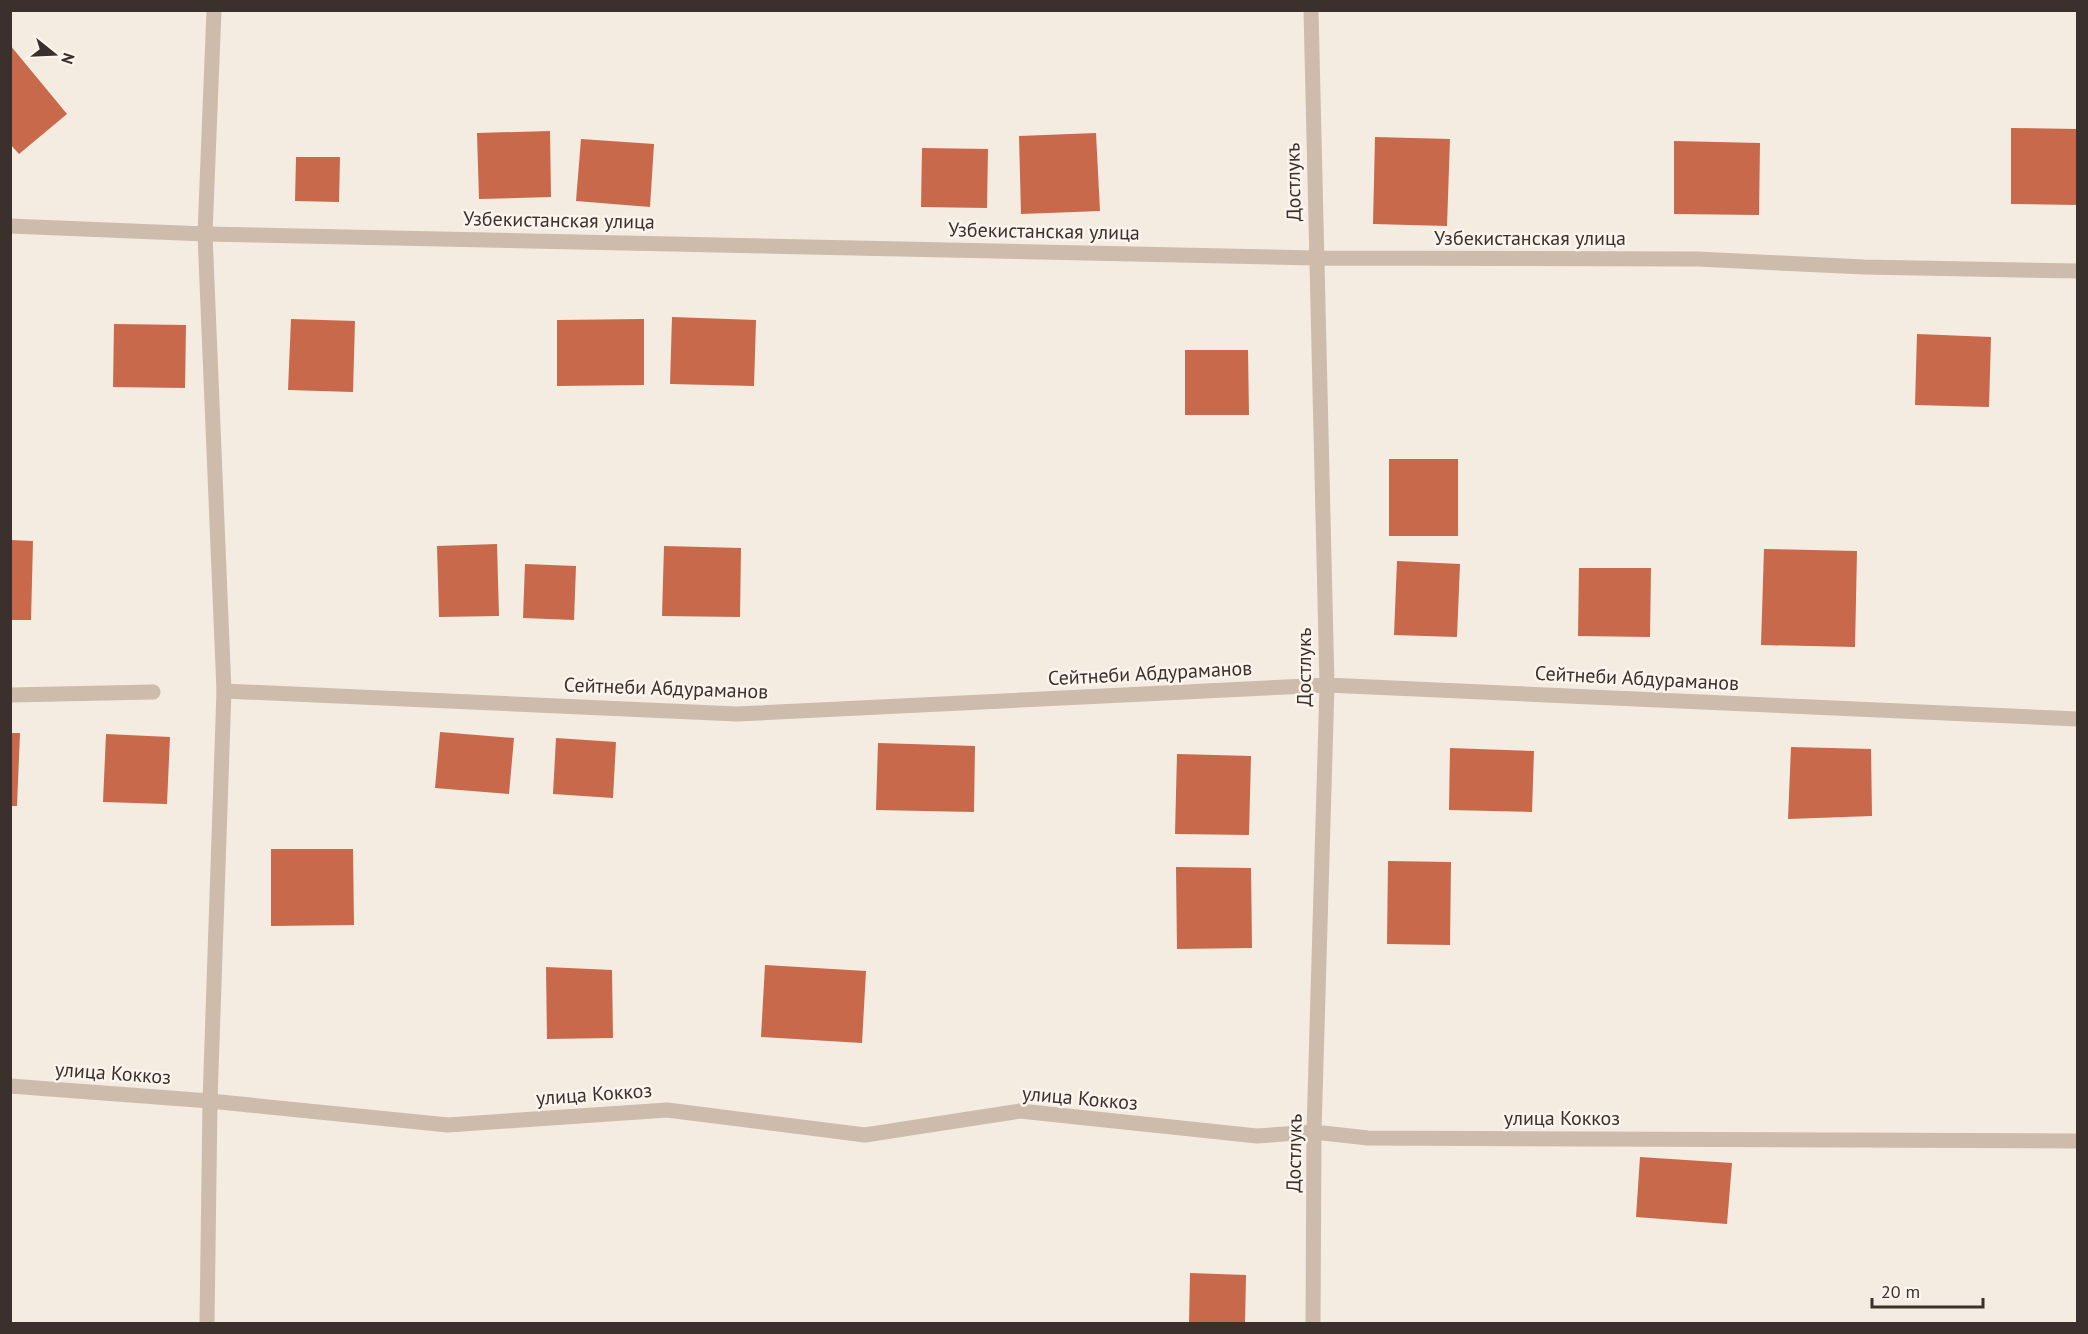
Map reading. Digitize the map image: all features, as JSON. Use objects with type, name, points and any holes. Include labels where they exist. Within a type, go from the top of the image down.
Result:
[{"type":"street","points":[[207,1323],[210,1101],[224,691],[205,234],[214,10]]},
{"type":"street","name":"Достлукъ","points":[[1311,10],[1326,685],[1314,1132],[1314,1323]]},
{"type":"street","name":"Узбекистанская улица","points":[[10,226],[205,234],[1316,258],[1697,260],[1864,267],[2078,271]]},
{"type":"street","name":"Сейтнеби Абдураманов","points":[[224,691],[737,714],[1326,685],[2078,719]]},
{"type":"street","points":[[10,695],[153,692]]},
{"type":"street","name":"улица Коккоз","points":[[10,1086],[210,1101],[448,1125],[667,1110],[865,1135],[1020,1112],[1257,1136],[1314,1132],[1368,1138],[2078,1141]]},
{"type":"building","points":[[10,45],[67,114],[19,154],[10,144]]},
{"type":"building","points":[[2011,128],[2078,129],[2078,205],[2011,204]]},
{"type":"building","points":[[550,131],[551,197],[479,199],[477,133]]},
{"type":"building","points":[[1096,133],[1100,211],[1021,214],[1019,136]]},
{"type":"building","points":[[1375,137],[1450,139],[1447,226],[1373,224]]},
{"type":"building","points":[[581,139],[654,144],[650,207],[576,201]]},
{"type":"building","points":[[1674,141],[1760,143],[1759,215],[1674,214]]},
{"type":"building","points":[[922,148],[988,149],[987,208],[921,207]]},
{"type":"building","points":[[296,157],[340,157],[339,202],[295,201]]},
{"type":"building","points":[[672,317],[756,320],[754,386],[670,384]]},
{"type":"building","points":[[291,319],[355,321],[353,392],[288,390]]},
{"type":"building","points":[[644,319],[644,385],[557,386],[557,320]]},
{"type":"building","points":[[114,324],[186,325],[185,388],[113,387]]},
{"type":"building","points":[[1917,334],[1991,337],[1989,407],[1915,405]]},
{"type":"building","points":[[1185,350],[1248,350],[1249,415],[1185,415]]},
{"type":"building","points":[[1389,459],[1458,459],[1458,536],[1389,536]]},
{"type":"building","points":[[10,540],[33,541],[31,620],[10,620]]},
{"type":"building","points":[[497,544],[499,616],[439,617],[437,546]]},
{"type":"building","points":[[664,546],[741,548],[740,617],[662,616]]},
{"type":"building","points":[[1764,549],[1857,551],[1855,647],[1761,645]]},
{"type":"building","points":[[1397,561],[1460,564],[1457,637],[1394,635]]},
{"type":"building","points":[[525,564],[576,566],[574,620],[523,618]]},
{"type":"building","points":[[1579,568],[1651,568],[1650,637],[1578,636]]},
{"type":"building","points":[[440,732],[514,738],[509,794],[435,788]]},
{"type":"building","points":[[10,733],[20,733],[17,806],[10,806]]},
{"type":"building","points":[[106,734],[170,737],[167,804],[103,802]]},
{"type":"building","points":[[556,738],[616,742],[613,798],[553,794]]},
{"type":"building","points":[[878,743],[975,746],[974,812],[876,810]]},
{"type":"building","points":[[1791,747],[1871,749],[1872,816],[1788,819]]},
{"type":"building","points":[[1450,748],[1534,751],[1532,812],[1449,810]]},
{"type":"building","points":[[1177,754],[1251,756],[1249,835],[1175,834]]},
{"type":"building","points":[[271,849],[353,849],[354,925],[271,926]]},
{"type":"building","points":[[1388,861],[1451,862],[1450,945],[1387,944]]},
{"type":"building","points":[[1176,867],[1251,868],[1252,948],[1177,949]]},
{"type":"building","points":[[765,965],[866,971],[862,1043],[761,1037]]},
{"type":"building","points":[[546,967],[612,970],[613,1038],[547,1039]]},
{"type":"building","points":[[1640,1157],[1732,1163],[1727,1224],[1636,1217]]},
{"type":"building","points":[[1190,1273],[1246,1275],[1245,1324],[1189,1324]]}]
